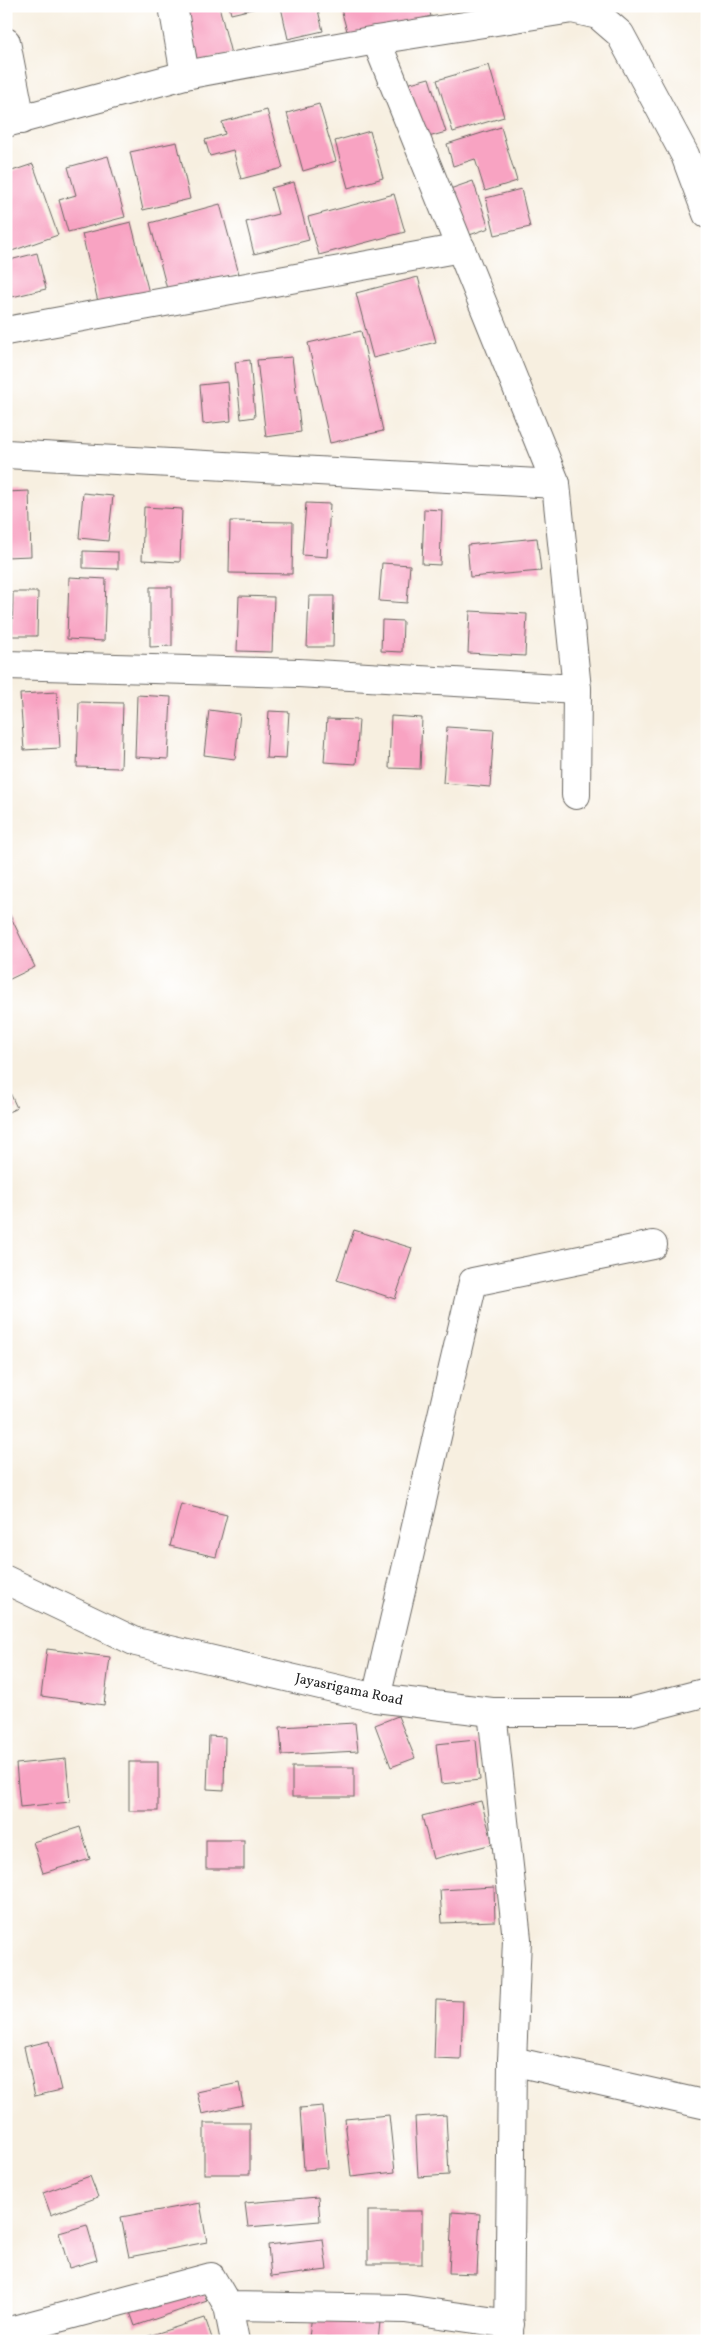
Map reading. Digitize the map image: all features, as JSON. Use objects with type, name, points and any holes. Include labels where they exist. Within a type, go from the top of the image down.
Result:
[{"type":"street","points":[[173,6],[185,75]]},
{"type":"street","points":[[6,42],[14,121],[185,75],[376,40],[572,10],[598,15],[620,34],[685,154],[707,214]]},
{"type":"street","points":[[376,40],[556,484],[577,689],[576,795]]},
{"type":"street","points":[[6,331],[461,248]]},
{"type":"street","points":[[6,454],[556,484]]},
{"type":"street","points":[[6,665],[298,673],[577,689]]},
{"type":"street","points":[[376,1698],[473,1282],[653,1245]]},
{"type":"street","name":"Jayasrigama Road","points":[[6,1580],[136,1642],[376,1698],[492,1712],[630,1712],[707,1692]]},
{"type":"street","points":[[228,2306],[405,2309],[510,2332],[512,2061],[517,1939],[492,1712]]},
{"type":"street","points":[[512,2061],[707,2105]]},
{"type":"street","points":[[6,2332],[211,2277],[228,2306],[235,2341]]},
{"type":"building","points":[[184,6],[219,6],[231,54],[198,63]]},
{"type":"building","points":[[229,6],[261,6],[261,7],[231,14]]},
{"type":"building","points":[[317,6],[323,31],[288,39],[281,7]]},
{"type":"building","points":[[340,6],[428,6],[431,16],[349,38]]},
{"type":"building","points":[[489,65],[504,117],[453,132],[437,80]]},
{"type":"building","points":[[429,78],[446,132],[425,138],[403,85]]},
{"type":"building","points":[[319,104],[336,161],[303,171],[287,113]]},
{"type":"building","points":[[267,110],[283,168],[241,179],[233,150],[210,156],[205,140],[225,134],[222,122]]},
{"type":"building","points":[[501,127],[517,181],[485,191],[475,159],[453,166],[447,144]]},
{"type":"building","points":[[370,131],[383,178],[348,188],[335,141]]},
{"type":"building","points":[[177,142],[190,199],[143,210],[130,152]]},
{"type":"building","points":[[108,156],[125,217],[68,232],[59,200],[76,195],[68,167]]},
{"type":"building","points":[[33,164],[58,235],[6,253],[6,173]]},
{"type":"building","points":[[473,181],[489,228],[464,237],[447,190]]},
{"type":"building","points":[[294,182],[309,240],[254,254],[246,222],[278,214],[271,188]]},
{"type":"building","points":[[521,189],[530,227],[495,235],[486,198]]},
{"type":"building","points":[[394,194],[405,232],[319,255],[308,217]]},
{"type":"building","points":[[220,204],[239,274],[168,293],[150,223]]},
{"type":"building","points":[[131,222],[149,293],[99,306],[82,234]]},
{"type":"building","points":[[37,253],[46,289],[12,297],[6,274],[6,261]]},
{"type":"building","points":[[418,277],[436,342],[373,358],[356,293]]},
{"type":"building","points":[[361,331],[383,431],[330,443],[308,343]]},
{"type":"building","points":[[292,357],[301,432],[266,437],[257,360]]},
{"type":"building","points":[[250,360],[255,417],[241,419],[235,362]]},
{"type":"building","points":[[228,382],[231,421],[203,424],[200,385]]},
{"type":"building","points":[[29,491],[31,556],[6,557],[6,492]]},
{"type":"building","points":[[83,493],[113,496],[108,541],[79,538]]},
{"type":"building","points":[[306,503],[330,504],[327,557],[302,555]]},
{"type":"building","points":[[144,507],[182,509],[180,562],[142,560]]},
{"type":"building","points":[[424,509],[442,510],[440,565],[422,564]]},
{"type":"building","points":[[230,521],[293,522],[292,574],[229,573]]},
{"type":"building","points":[[537,538],[541,571],[470,577],[467,545]]},
{"type":"building","points":[[83,551],[118,552],[118,569],[83,568]]},
{"type":"building","points":[[382,563],[410,565],[407,603],[379,601]]},
{"type":"building","points":[[69,577],[106,579],[104,641],[67,639]]},
{"type":"building","points":[[150,587],[172,587],[172,646],[150,647]]},
{"type":"building","points":[[13,592],[38,592],[37,636],[12,636]]},
{"type":"building","points":[[239,596],[274,597],[272,652],[237,651]]},
{"type":"building","points":[[309,596],[334,596],[333,647],[307,647]]},
{"type":"building","points":[[470,611],[527,614],[525,656],[468,653]]},
{"type":"building","points":[[382,620],[403,621],[402,652],[381,651]]},
{"type":"building","points":[[57,692],[60,748],[24,750],[20,694]]},
{"type":"building","points":[[137,695],[171,697],[168,759],[135,757]]},
{"type":"building","points":[[79,702],[123,703],[121,768],[77,767]]},
{"type":"building","points":[[209,710],[240,714],[235,759],[204,755]]},
{"type":"building","points":[[269,711],[289,712],[286,759],[266,758]]},
{"type":"building","points":[[391,716],[422,718],[420,769],[389,768]]},
{"type":"building","points":[[327,719],[359,720],[356,764],[324,762]]},
{"type":"building","points":[[447,727],[494,730],[490,787],[443,783]]},
{"type":"building","points":[[6,907],[35,967],[6,981]]},
{"type":"building","points":[[6,1084],[17,1108],[6,1113]]},
{"type":"building","points":[[354,1230],[412,1248],[395,1299],[337,1280]]},
{"type":"building","points":[[181,1504],[227,1515],[216,1557],[170,1546]]},
{"type":"building","points":[[47,1649],[110,1657],[104,1705],[41,1696]]},
{"type":"building","points":[[398,1716],[415,1758],[391,1767],[375,1725]]},
{"type":"building","points":[[355,1723],[358,1751],[282,1755],[280,1727]]},
{"type":"building","points":[[209,1736],[225,1737],[224,1790],[207,1789]]},
{"type":"building","points":[[476,1740],[480,1780],[441,1784],[436,1744]]},
{"type":"building","points":[[66,1759],[70,1802],[20,1807],[16,1764]]},
{"type":"building","points":[[129,1762],[158,1762],[158,1811],[129,1811]]},
{"type":"building","points":[[292,1767],[354,1767],[354,1797],[292,1797]]},
{"type":"building","points":[[481,1801],[493,1844],[433,1859],[422,1816]]},
{"type":"building","points":[[80,1827],[90,1859],[43,1873],[33,1842]]},
{"type":"building","points":[[206,1840],[244,1840],[244,1869],[206,1869]]},
{"type":"building","points":[[494,1887],[495,1921],[442,1923],[440,1890]]},
{"type":"building","points":[[436,2000],[463,2001],[461,2060],[434,2059]]},
{"type":"building","points":[[49,2041],[61,2090],[35,2096],[24,2047]]},
{"type":"building","points":[[239,2083],[243,2105],[202,2114],[197,2092]]},
{"type":"building","points":[[323,2106],[328,2168],[304,2170],[300,2108]]},
{"type":"building","points":[[389,2115],[395,2172],[351,2177],[345,2119]]},
{"type":"building","points":[[446,2115],[449,2175],[418,2177],[415,2117]]},
{"type":"building","points":[[204,2123],[250,2123],[250,2174],[204,2174]]},
{"type":"building","points":[[90,2176],[98,2197],[51,2215],[43,2193]]},
{"type":"building","points":[[318,2197],[320,2221],[248,2227],[245,2203]]},
{"type":"building","points":[[200,2203],[207,2242],[129,2257],[121,2217]]},
{"type":"building","points":[[368,2211],[422,2211],[422,2264],[368,2264]]},
{"type":"building","points":[[452,2212],[480,2214],[477,2274],[449,2273]]},
{"type":"building","points":[[87,2225],[97,2260],[69,2268],[59,2233]]},
{"type":"building","points":[[323,2239],[327,2270],[271,2277],[268,2245]]},
{"type":"building","points":[[197,2273],[207,2301],[135,2326],[125,2298]]},
{"type":"building","points":[[312,2316],[380,2322],[378,2341],[309,2337]]},
{"type":"building","points":[[205,2318],[213,2341],[136,2341],[136,2340]]},
{"type":"building","points":[[57,2329],[62,2341],[27,2341]]}]
